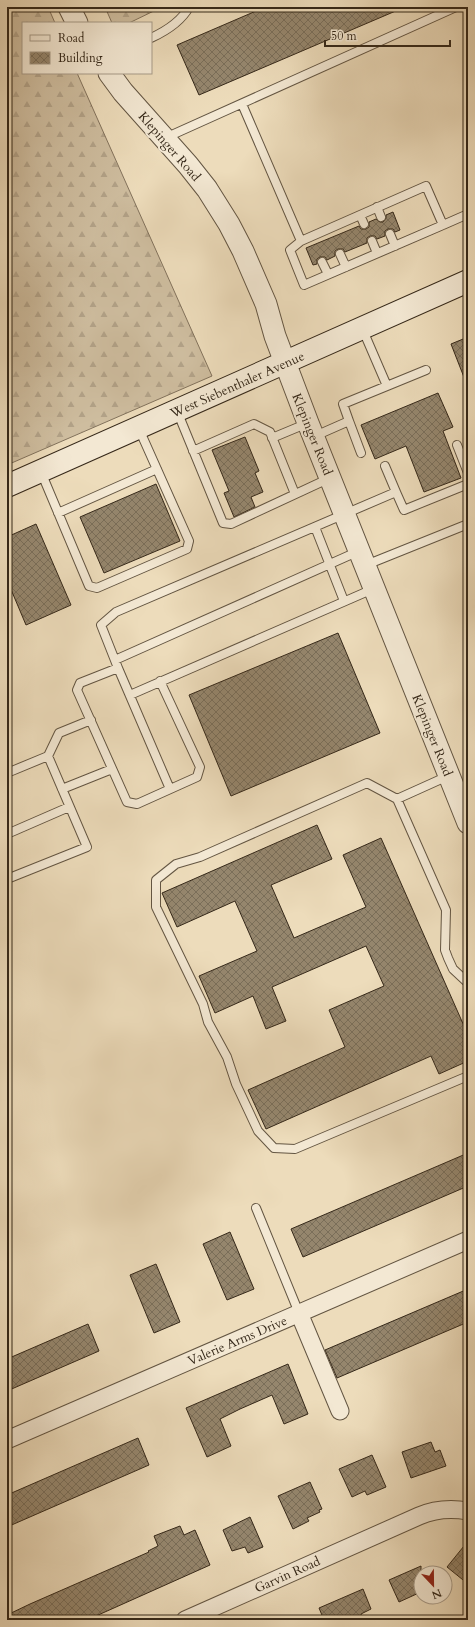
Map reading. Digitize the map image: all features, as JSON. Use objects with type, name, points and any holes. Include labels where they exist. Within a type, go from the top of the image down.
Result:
[{"type":"main road","name":"West Siebenthaler Avenue","points":[[7,486],[468,281]]},
{"type":"street","points":[[69,7],[76,22]]},
{"type":"street","name":"Klepinger Road","points":[[110,74],[123,92],[206,189],[229,224],[266,304],[285,362],[311,430],[468,823]]},
{"type":"street","name":"Valerie Arms Drive","points":[[7,1440],[468,1240]]},
{"type":"street","points":[[299,1313],[340,1411]]},
{"type":"street","name":"Garvin Road","points":[[185,1620],[431,1511],[457,1509],[468,1511]]},
{"type":"lane","points":[[152,38],[165,32],[185,14],[189,7]]},
{"type":"lane","points":[[164,139],[456,7]]},
{"type":"lane","points":[[242,104],[301,241]]},
{"type":"lane","points":[[443,225],[426,186],[301,241],[290,250],[304,285],[328,274],[346,267],[377,253],[395,246],[443,225],[468,214]]},
{"type":"lane","points":[[377,208],[382,217]]},
{"type":"lane","points":[[360,215],[364,224]]},
{"type":"lane","points":[[329,229],[333,237]]},
{"type":"lane","points":[[390,234],[395,246]]},
{"type":"lane","points":[[312,236],[315,244]]},
{"type":"lane","points":[[372,241],[377,253]]},
{"type":"lane","points":[[340,254],[346,267]]},
{"type":"lane","points":[[322,262],[328,274]]},
{"type":"lane","points":[[362,328],[387,386]]},
{"type":"lane","points":[[361,453],[343,404],[426,370]]},
{"type":"lane","points":[[177,411],[222,523],[231,524],[330,477]]},
{"type":"lane","points":[[272,438],[349,421]]},
{"type":"lane","points":[[194,451],[254,424],[270,432],[295,494]]},
{"type":"lane","points":[[41,471],[89,586],[97,588],[187,549],[189,541],[139,428]]},
{"type":"lane","points":[[457,445],[468,473]]},
{"type":"lane","points":[[385,466],[404,510],[468,484]]},
{"type":"lane","points":[[58,513],[157,469]]},
{"type":"lane","points":[[170,789],[101,625],[116,612],[396,492]]},
{"type":"lane","points":[[160,681],[200,767],[198,777],[137,804],[127,802],[77,690],[80,683],[329,564],[363,558],[468,524]]},
{"type":"lane","points":[[315,526],[344,602]]},
{"type":"lane","points":[[130,695],[375,588]]},
{"type":"lane","points":[[7,773],[48,756],[59,733],[90,720]]},
{"type":"lane","points":[[7,879],[87,847],[48,756]]},
{"type":"lane","points":[[62,789],[112,769]]},
{"type":"lane","points":[[397,799],[449,775]]},
{"type":"lane","points":[[468,983],[453,969],[448,958],[445,945],[446,910],[397,799],[367,784],[200,857],[176,864],[156,880],[156,907],[203,1004],[208,1022],[227,1057],[236,1084],[258,1131],[274,1148],[295,1149],[468,1076]]},
{"type":"lane","points":[[7,834],[69,808]]},
{"type":"lane","points":[[256,1208],[299,1313]]},
{"type":"green space","points":[[7,7],[48,7],[55,22],[22,22],[22,74],[77,74],[212,376],[7,465]]},
{"type":"green space","points":[[105,7],[162,7],[131,22],[112,22]]},
{"type":"building","points":[[254,7],[405,7],[199,95],[177,45],[256,11]]},
{"type":"building","points":[[393,212],[400,230],[395,232],[393,229],[388,229],[385,231],[385,236],[377,239],[375,236],[370,236],[367,238],[367,243],[345,252],[343,249],[338,249],[335,251],[335,256],[327,260],[325,257],[320,257],[317,259],[317,264],[313,265],[306,248],[359,226],[361,229],[366,229],[369,227],[369,222],[376,219],[383,222],[386,215]]},
{"type":"building","points":[[468,337],[468,385],[467,385],[451,344]]},
{"type":"building","points":[[438,393],[453,427],[443,431],[461,478],[424,492],[406,446],[375,459],[361,425]]},
{"type":"building","points":[[245,437],[259,471],[255,473],[263,492],[251,497],[255,507],[234,517],[224,493],[229,491],[212,450]]},
{"type":"building","points":[[156,484],[180,541],[104,573],[80,517]]},
{"type":"building","points":[[36,524],[71,605],[26,625],[7,580],[7,537]]},
{"type":"building","points":[[338,633],[380,733],[231,796],[189,695]]},
{"type":"building","points":[[317,825],[332,859],[271,885],[294,938],[366,907],[343,855],[381,838],[468,1035],[468,1061],[439,1074],[431,1056],[266,1129],[248,1090],[345,1047],[329,1010],[384,986],[366,946],[272,987],[286,1021],[266,1029],[253,996],[215,1013],[199,976],[257,951],[235,901],[177,927],[162,893]]},
{"type":"building","points":[[468,1153],[468,1186],[303,1257],[291,1229]]},
{"type":"building","points":[[230,1232],[254,1289],[227,1300],[203,1244]]},
{"type":"building","points":[[156,1264],[180,1322],[154,1333],[130,1275]]},
{"type":"building","points":[[468,1289],[468,1322],[337,1378],[325,1350]]},
{"type":"building","points":[[88,1324],[99,1351],[7,1391],[7,1359]]},
{"type":"building","points":[[288,1364],[308,1414],[284,1424],[272,1395],[220,1419],[231,1446],[207,1457],[186,1408]]},
{"type":"building","points":[[138,1438],[149,1465],[7,1527],[7,1495]]},
{"type":"building","points":[[431,1442],[435,1452],[440,1450],[446,1466],[411,1478],[402,1452]]},
{"type":"building","points":[[372,1455],[386,1487],[367,1495],[365,1491],[352,1497],[339,1469]]},
{"type":"building","points":[[310,1482],[322,1509],[319,1510],[320,1512],[307,1518],[309,1521],[293,1529],[278,1496]]},
{"type":"building","points":[[250,1517],[263,1547],[248,1553],[245,1547],[232,1551],[223,1530]]},
{"type":"building","points":[[180,1526],[184,1535],[195,1530],[210,1565],[87,1620],[7,1620],[7,1615],[149,1552],[148,1551],[158,1546],[154,1536]]},
{"type":"building","points":[[468,1541],[468,1584],[453,1572],[453,1565],[449,1565]]},
{"type":"building","points":[[413,1570],[413,1596],[399,1602],[389,1580]]},
{"type":"building","points":[[363,1589],[371,1609],[361,1614],[363,1620],[324,1620],[319,1608]]}]
